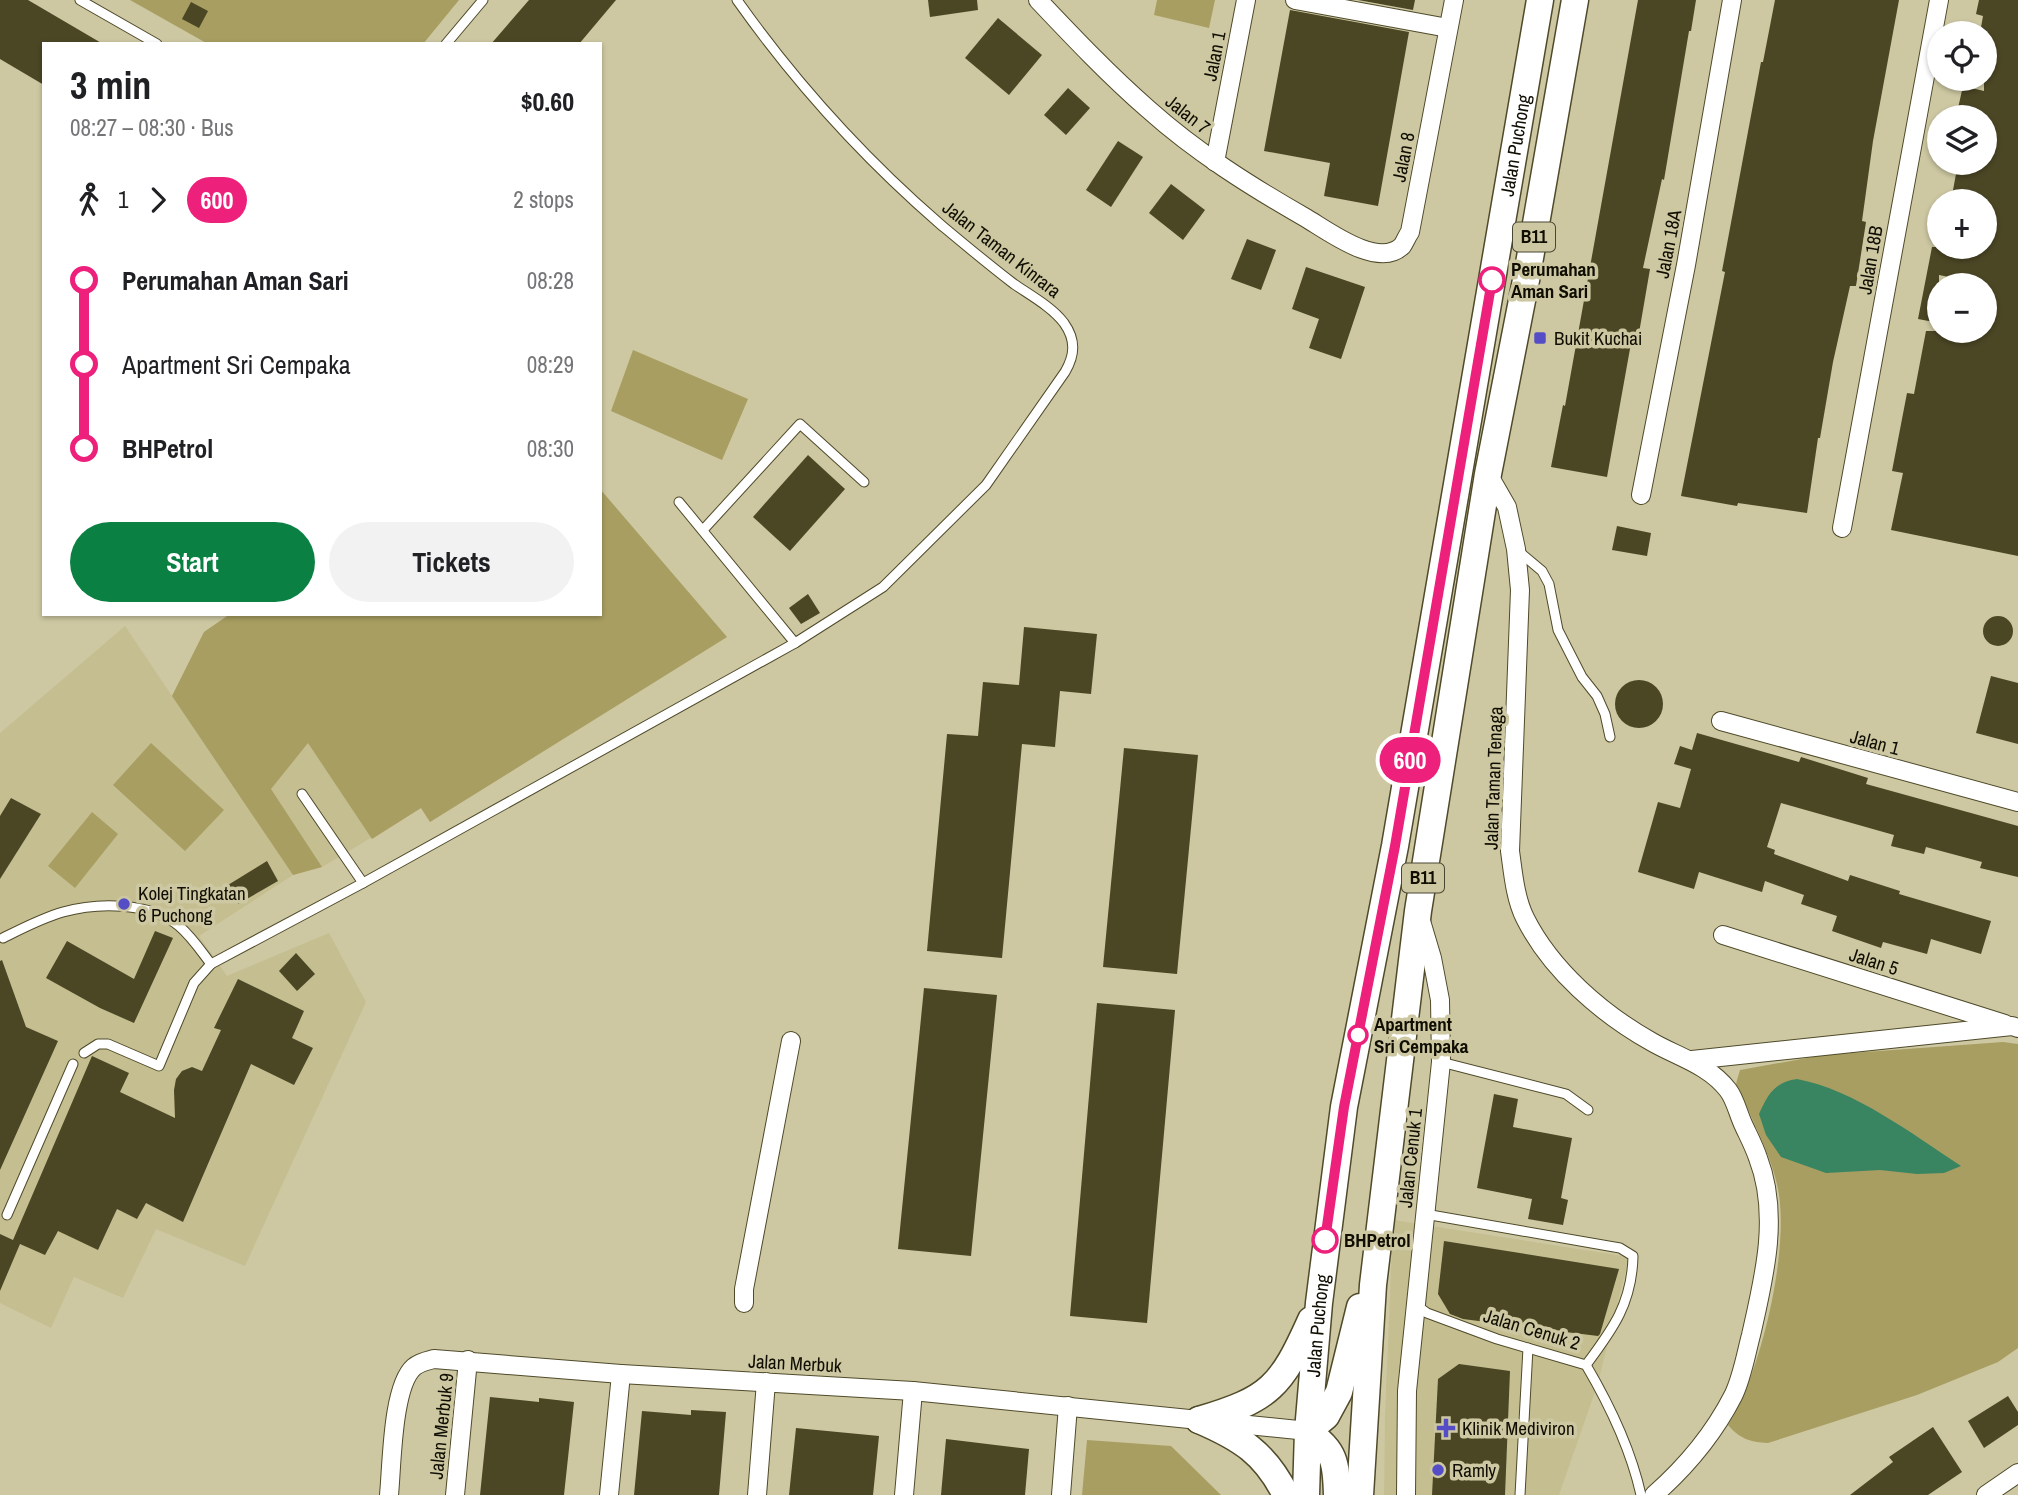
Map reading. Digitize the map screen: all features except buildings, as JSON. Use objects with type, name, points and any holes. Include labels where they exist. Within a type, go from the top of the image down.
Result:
[{"type":"main road","name":"Jalan Puchong","points":[[1307,1495],[1308,1431],[1319,1303],[1344,1107],[1395,846],[1540,0]]},
{"type":"main road","name":"Jalan Puchong","points":[[1360,1495],[1373,1285],[1418,911],[1488,474],[1527,275],[1575,0]]},
{"type":"main road","points":[[1338,1495],[1336,1467],[1327,1447],[1308,1431],[1326,1416],[1339,1392],[1359,1308],[1373,1285]]},
{"type":"main road","points":[[1199,1420],[1235,1409],[1269,1390],[1299,1347],[1319,1303]]},
{"type":"main road","points":[[1199,1420],[1226,1432],[1256,1451],[1276,1475],[1286,1495]]},
{"type":"street","name":"Jalan 7","points":[[1038,0],[1149,110],[1215,162],[1333,234]]},
{"type":"street","name":"Jalan 1","points":[[1215,162],[1246,0]]},
{"type":"street","points":[[1296,0],[1448,28]]},
{"type":"street","name":"Jalan 8","points":[[1333,234],[1375,254],[1391,253],[1403,245],[1412,219],[1454,0]]},
{"type":"street","name":"Jalan 18A","points":[[1641,495],[1689,252],[1732,0]]},
{"type":"street","name":"Jalan 18B","points":[[1842,528],[1939,0]]},
{"type":"street","name":"Jalan Taman Tenaga","points":[[1488,474],[1507,507],[1516,549],[1520,590],[1510,851],[1525,917],[1564,973],[1598,1005],[1653,1042],[1692,1060],[1728,1090],[1759,1159],[1766,1193],[1769,1227],[1762,1287],[1734,1394],[1711,1433],[1686,1467],[1654,1495]]},
{"type":"street","name":"Jalan 1","points":[[1721,721],[2018,802]]},
{"type":"street","name":"Jalan Cenuk 1","points":[[1406,1495],[1407,1391],[1441,1062],[1440,1000],[1432,958],[1418,911]]},
{"type":"street","name":"Jalan 5","points":[[1723,935],[2015,1027]]},
{"type":"street","name":"Jalan 5","points":[[1692,1060],[2015,1027]]},
{"type":"street","points":[[744,1303],[744,1289],[791,1041]]},
{"type":"street","name":"Jalan 5","points":[[1728,1090],[1731,1069],[1737,1063],[1757,1055]]},
{"type":"street","name":"Jalan Merbuk","points":[[389,1495],[400,1390],[413,1368],[423,1361],[434,1359],[621,1374],[913,1391],[1308,1431]]},
{"type":"street","name":"Jalan Merbuk 9","points":[[455,1495],[468,1360]]},
{"type":"street","points":[[609,1495],[621,1374]]},
{"type":"street","points":[[757,1495],[766,1382]]},
{"type":"street","points":[[904,1495],[913,1391]]},
{"type":"street","points":[[1061,1495],[1069,1406]]},
{"type":"street","points":[[1986,1495],[2018,1473]]},
{"type":"lane","points":[[80,0],[154,42]]},
{"type":"lane","points":[[448,42],[483,0]]},
{"type":"lane","name":"Jalan Taman Kinrara","points":[[211,964],[363,883],[794,643],[883,587],[986,485],[1072,360],[1074,347],[1066,326],[1059,317],[1010,281],[899,188],[801,83],[737,0]]},
{"type":"lane","points":[[703,530],[800,424],[864,482]]},
{"type":"lane","points":[[679,502],[794,643]]},
{"type":"lane","points":[[1516,549],[1542,571],[1549,584],[1558,630],[1582,677],[1597,696],[1611,737]]},
{"type":"lane","points":[[302,794],[363,883]]},
{"type":"lane","points":[[3,938],[64,912],[92,906],[130,907],[154,913],[177,925],[211,964],[194,984],[159,1066],[108,1044],[98,1044],[83,1053]]},
{"type":"lane","points":[[1441,1062],[1566,1094],[1588,1110]]},
{"type":"lane","points":[[8,1215],[73,1064]]},
{"type":"lane","points":[[1425,1214],[1620,1248],[1633,1256],[1633,1274],[1618,1322],[1586,1365]]},
{"type":"lane","name":"Jalan Cenuk 2","points":[[1415,1304],[1427,1313],[1445,1320],[1586,1365],[1601,1390],[1618,1429],[1638,1480],[1641,1495]]},
{"type":"lane","points":[[1520,1495],[1528,1348]]},
{"type":"shaded area","points":[[130,0],[459,0],[425,42],[204,42]]},
{"type":"shaded area","points":[[1157,0],[1215,0],[1209,28],[1154,15]]},
{"type":"shaded area","points":[[633,350],[748,399],[722,460],[611,411]]},
{"type":"shaded area","name":"Kolej Tingkatan 6 Puchong","points":[[602,491],[727,637],[430,822],[421,808],[322,867],[293,875],[199,936],[227,976],[329,933],[366,1002],[245,1266],[156,1229],[123,1298],[74,1277],[51,1328],[0,1303],[0,733],[125,626],[172,696],[204,632],[227,616],[602,616]]},
{"type":"shaded area","points":[[602,491],[727,637],[430,822],[421,808],[372,839],[308,743],[271,789],[322,867],[293,875],[172,696],[204,632],[227,616],[602,616]]},
{"type":"shaded area","points":[[151,743],[224,810],[185,851],[113,785]]},
{"type":"shaded area","points":[[92,812],[118,834],[75,888],[48,866]]},
{"type":"shaded area","points":[[2003,1042],[2018,1044],[2018,1348],[1998,1362],[1917,1395],[1768,1443],[1741,1437],[1728,1425],[1751,1375],[1770,1310],[1780,1244],[1781,1215],[1772,1168],[1760,1135],[1736,1086],[1740,1070],[1824,1055]]},
{"type":"shaded area","points":[[1797,1079],[1819,1085],[1861,1103],[1961,1166],[1944,1173],[1917,1174],[1880,1170],[1826,1173],[1781,1157],[1766,1135],[1759,1114],[1773,1090],[1783,1083]]},
{"type":"shaded area","points":[[1393,1220],[1629,1257],[1598,1383],[1559,1495],[1384,1495]]},
{"type":"shaded area","points":[[1087,1440],[1171,1446],[1221,1495],[1082,1495]]},
{"type":"bus line","name":"600","points":[[1325,1240],[1344,1107],[1395,846],[1492,280]]},
{"type":"place","name":"Perumahan Aman Sari","points":[[1492,280]]},
{"type":"place","name":"Bukit Kuchai","points":[[1540,338]]},
{"type":"place","name":"Kolej Tingkatan 6 Puchong","points":[[124,904]]},
{"type":"place","name":"Apartment Sri Cempaka","points":[[1358,1035]]},
{"type":"place","name":"BHPetrol","points":[[1325,1240]]},
{"type":"place","name":"Klinik Mediviron","points":[[1446,1428]]},
{"type":"place","name":"Ramly","points":[[1438,1470]]}]
